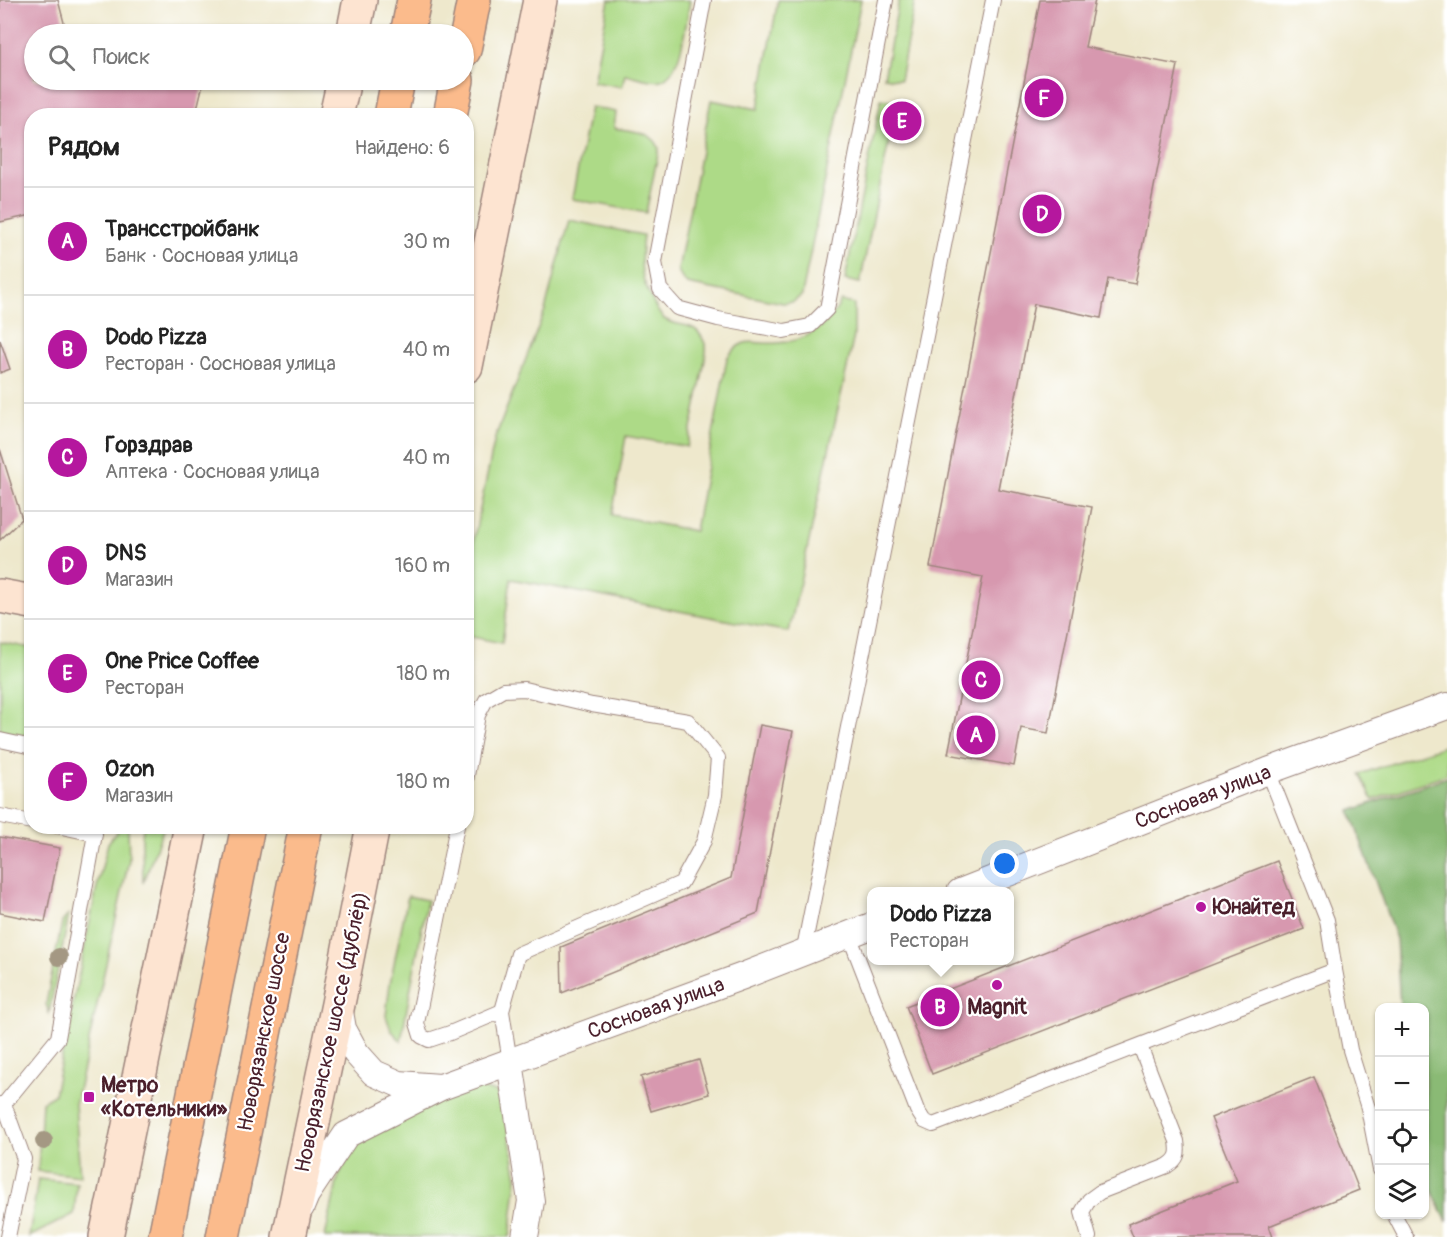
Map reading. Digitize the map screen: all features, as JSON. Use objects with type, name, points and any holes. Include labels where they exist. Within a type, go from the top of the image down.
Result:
[{"type":"highway","points":[[409,24],[414,0]]},
{"type":"highway","points":[[469,24],[474,0]]},
{"type":"highway","points":[[393,108],[396,90]]},
{"type":"highway","points":[[452,108],[455,90]]},
{"type":"highway","points":[[165,1237],[246,834]]},
{"type":"highway","name":"Новорязанское шоссе","points":[[223,1237],[304,834]]},
{"type":"main road","points":[[355,24],[360,0]]},
{"type":"main road","points":[[474,326],[540,0]]},
{"type":"main road","points":[[338,108],[342,90]]},
{"type":"main road","points":[[0,596],[24,600]]},
{"type":"main road","points":[[106,1237],[189,834]]},
{"type":"main road","name":"Новорязанское шоссе (дублёр)","points":[[289,1237],[371,834]]},
{"type":"street","name":"Сосновая улица","points":[[970,887],[1268,771],[1447,706]]},
{"type":"street","name":"Сосновая улица","points":[[289,1237],[306,1196],[346,1135],[441,1087],[860,931]]},
{"type":"street","name":"Сосновая улица","points":[[338,1004],[343,1029],[356,1053],[374,1073],[399,1084],[441,1087]]},
{"type":"street","points":[[510,1062],[531,1201],[525,1237]]},
{"type":"lane","points":[[704,0],[655,262],[660,289],[677,308],[718,319],[784,331],[810,326],[827,309],[886,0]]},
{"type":"lane","points":[[803,953],[993,0]]},
{"type":"lane","points":[[474,737],[478,715],[486,700],[503,690],[524,689],[592,705],[688,721],[718,758],[715,795],[704,841],[681,883],[518,954],[502,1011],[510,1062]]},
{"type":"lane","points":[[0,740],[24,745]]},
{"type":"lane","points":[[1268,771],[1327,920],[1350,1050],[1368,1108],[1379,1165]]},
{"type":"lane","points":[[0,816],[24,820]]},
{"type":"lane","points":[[8,1237],[24,1159],[2,1104],[58,1038],[95,834]]},
{"type":"lane","points":[[455,834],[417,1023],[421,1036],[429,1040],[502,1011]]},
{"type":"lane","points":[[860,931],[867,953]]},
{"type":"lane","points":[[871,965],[917,1110],[924,1121],[933,1125],[1335,970]]},
{"type":"lane","points":[[1089,1237],[1082,1212],[1089,1200],[1100,1192],[1167,1166],[1175,1161],[1179,1152],[1177,1141],[1140,1046]]},
{"type":"lane","points":[[1396,1219],[1406,1237]]},
{"type":"green space","points":[[609,0],[690,0],[679,57],[668,75],[661,80],[653,81],[625,74],[622,87],[593,82]]},
{"type":"green space","points":[[778,0],[861,0],[802,295],[793,302],[783,303],[687,284],[678,270],[711,100],[758,109]]},
{"type":"green space","points":[[899,0],[915,0],[900,80],[884,77]]},
{"type":"green space","points":[[881,99],[897,102],[860,283],[845,280]]},
{"type":"green space","points":[[590,107],[616,112],[614,128],[641,132],[656,143],[659,149],[646,213],[572,199]]},
{"type":"green space","points":[[569,220],[643,235],[641,262],[643,277],[657,310],[666,320],[695,329],[703,338],[706,353],[687,447],[626,436],[612,515],[695,531],[727,358],[744,343],[798,340],[823,325],[841,301],[854,304],[854,336],[789,632],[511,579],[502,643],[474,637],[474,538],[495,438],[545,310]]},
{"type":"green space","points":[[0,642],[24,647],[24,736],[0,731]]},
{"type":"green space","points":[[1447,745],[1447,774],[1373,800],[1360,774]]},
{"type":"green space","points":[[1447,777],[1447,1222],[1429,1184],[1429,1003],[1400,1003],[1396,939],[1350,811]]},
{"type":"green space","points":[[115,834],[128,834],[129,860],[75,1104],[80,1176],[38,1171],[42,1102],[54,1095],[108,843]]},
{"type":"green space","points":[[142,834],[161,834],[143,883]]},
{"type":"green space","points":[[408,896],[427,900],[401,1041],[391,1030],[386,1016],[390,983]]},
{"type":"green space","points":[[69,914],[49,1013],[46,1004],[62,922]]},
{"type":"green space","points":[[478,1087],[496,1092],[504,1108],[517,1178],[510,1237],[325,1237],[338,1178],[356,1142],[428,1104]]},
{"type":"green space","points":[[38,1179],[77,1183],[74,1214],[29,1237]]},
{"type":"building","points":[[0,0],[58,0],[64,24],[24,24],[24,90],[202,90],[197,108],[24,108],[24,217],[0,222]]},
{"type":"building","points":[[1040,0],[1095,0],[1085,47],[1178,65],[1135,284],[1108,279],[1101,318],[1034,304],[998,489],[1092,507],[1048,733],[1021,728],[1014,766],[948,754],[983,577],[930,567]]},
{"type":"building","points":[[0,340],[10,369],[0,373]]},
{"type":"building","points":[[0,449],[22,519],[0,540]]},
{"type":"building","points":[[760,725],[793,731],[758,913],[562,993],[561,947],[731,878]]},
{"type":"building","points":[[0,837],[60,848],[45,922],[0,913]]},
{"type":"building","points":[[1277,861],[1304,929],[932,1074],[906,1006]]},
{"type":"building","points":[[699,1060],[709,1094],[651,1111],[641,1077]]},
{"type":"building","points":[[1314,1077],[1359,1190],[1269,1226],[1273,1237],[1133,1237],[1128,1224],[1237,1181],[1211,1118]]},
{"type":"place","name":"Ozon","points":[[1044,98]]},
{"type":"place","name":"One Price Coffee","points":[[902,121]]},
{"type":"place","name":"DNS","points":[[1042,214]]},
{"type":"place","name":"Горздрав","points":[[981,680]]},
{"type":"place","name":"Трансстройбанк","points":[[976,735]]},
{"type":"place","name":"Юнайтед","points":[[1201,907]]},
{"type":"place","name":"Magnit","points":[[997,985]]},
{"type":"place","name":"Dodo Pizza","points":[[940,1007]]},
{"type":"place","name":"Метро «Котельники»","points":[[89,1097]]}]
